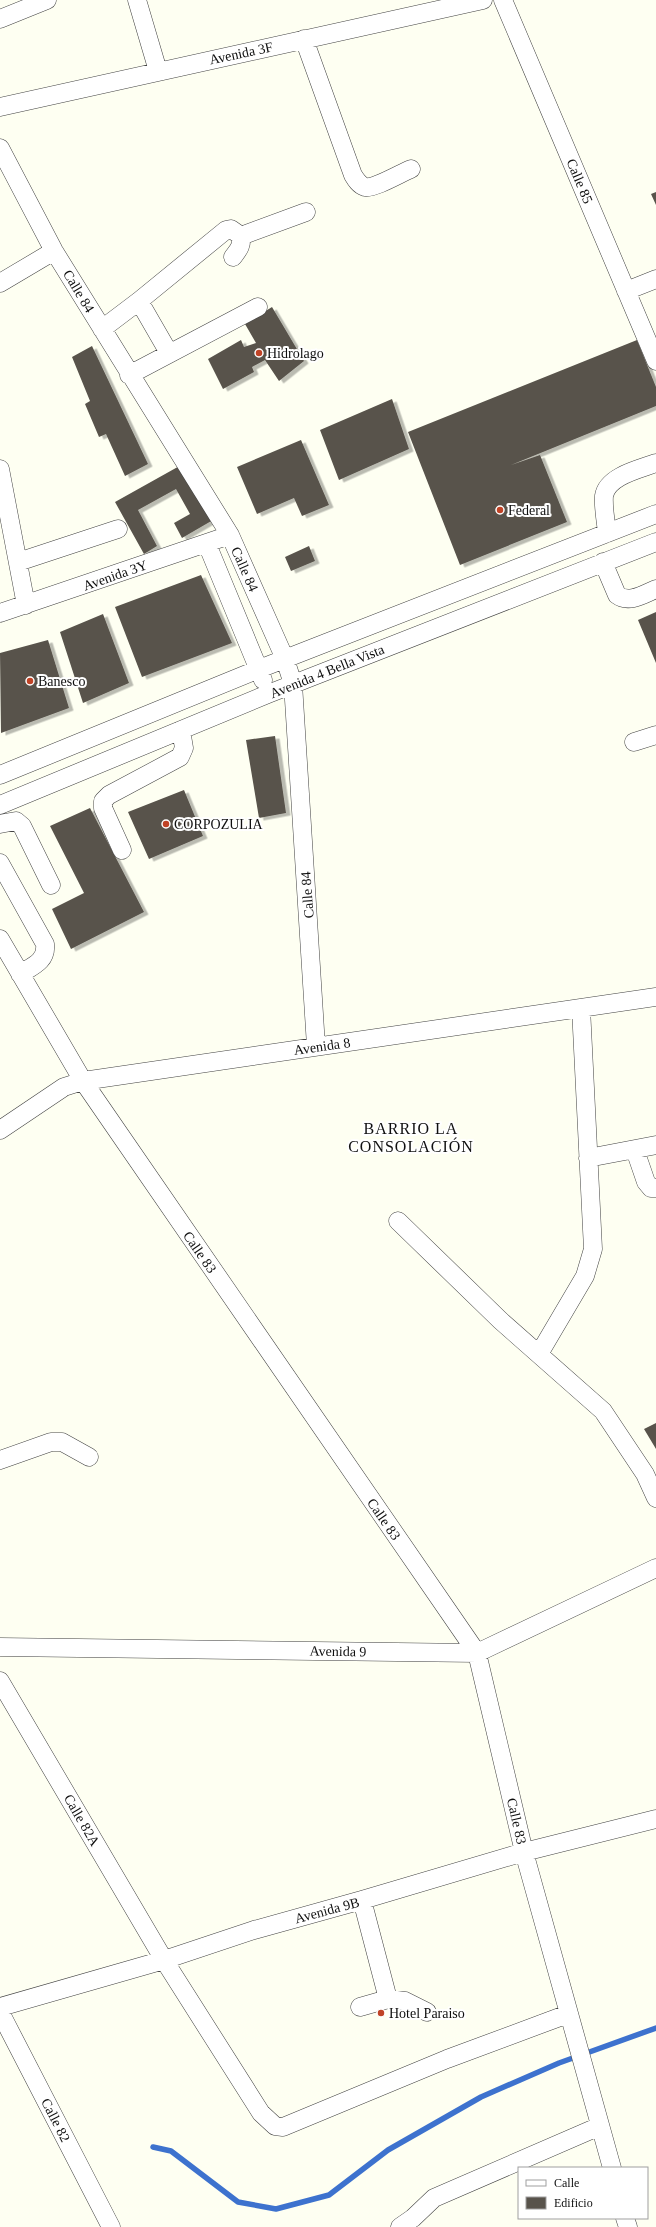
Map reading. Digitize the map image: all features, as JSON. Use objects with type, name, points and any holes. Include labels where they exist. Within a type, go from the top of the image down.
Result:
[{"type":"street","points":[[0,19],[47,0]]},
{"type":"street","points":[[137,0],[158,71]]},
{"type":"street","name":"Avenida 3F","points":[[0,107],[482,0]]},
{"type":"street","name":"Calle 85","points":[[503,0],[656,361]]},
{"type":"street","points":[[304,39],[354,175],[359,183],[365,187],[372,186],[411,169]]},
{"type":"street","name":"Calle 84","points":[[0,148],[54,251],[129,375],[230,535],[285,659],[293,684],[316,1046]]},
{"type":"street","points":[[241,236],[306,212]]},
{"type":"street","points":[[102,329],[140,301],[226,230],[231,229],[241,236]]},
{"type":"street","points":[[233,257],[240,248],[241,236]]},
{"type":"street","points":[[0,283],[54,251]]},
{"type":"street","points":[[626,291],[656,278]]},
{"type":"street","points":[[140,301],[168,354]]},
{"type":"street","points":[[129,375],[258,307]]},
{"type":"street","points":[[607,533],[604,497],[606,488],[612,481],[656,463]]},
{"type":"street","points":[[0,469],[26,605]]},
{"type":"street","name":"Avenida 4 Bella Vista","points":[[0,775],[259,669],[656,514]]},
{"type":"street","points":[[18,562],[118,529]]},
{"type":"street","name":"Avenida 3Y","points":[[0,613],[230,535]]},
{"type":"street","name":"Avenida 4 Bella Vista","points":[[0,805],[268,694],[656,542]]},
{"type":"street","name":"Calle 84","points":[[207,544],[268,694]]},
{"type":"street","points":[[603,562],[617,595],[621,598],[631,599],[656,589]]},
{"type":"street","points":[[122,850],[103,808],[103,801],[109,796],[180,757],[184,748],[181,730]]},
{"type":"street","points":[[634,742],[656,735]]},
{"type":"street","points":[[0,824],[16,821],[22,826],[51,884]]},
{"type":"street","points":[[0,863],[45,944],[46,951],[43,959],[20,974]]},
{"type":"street","name":"Calle 83","points":[[0,939],[83,1081],[477,1653],[524,1852],[612,2167]]},
{"type":"street","name":"Avenida 8","points":[[0,1130],[64,1087],[83,1081],[656,997]]},
{"type":"street","points":[[539,1354],[585,1276],[593,1249],[581,1008]]},
{"type":"street","points":[[588,1158],[656,1145]]},
{"type":"street","points":[[635,1150],[646,1182],[651,1188],[656,1188]]},
{"type":"street","points":[[398,1221],[501,1321],[602,1411],[645,1474],[656,1498]]},
{"type":"street","points":[[0,1460],[51,1442],[62,1442],[89,1457]]},
{"type":"street","name":"Avenida 9","points":[[0,1647],[477,1653],[656,1568]]},
{"type":"street","name":"Calle 82A","points":[[0,1681],[164,1960],[261,2113],[275,2126],[283,2127],[446,2059],[568,2014]]},
{"type":"street","name":"Avenida 9B","points":[[0,2007],[164,1960],[254,1930],[524,1852],[656,1819]]},
{"type":"street","points":[[362,1900],[388,1999]]},
{"type":"street","points":[[360,2007],[388,1999],[405,2001],[427,2012]]},
{"type":"street","name":"Calle 82","points":[[0,2012],[111,2227]]},
{"type":"street","points":[[400,2227],[413,2218],[434,2198],[600,2126]]},
{"type":"building","points":[[656,192],[656,205],[651,194]]},
{"type":"building","name":"Hidrolago","points":[[272,307],[304,361],[279,381],[265,360],[252,367],[254,372],[223,389],[208,359],[241,340],[244,347],[256,343],[245,324]]},
{"type":"building","points":[[637,340],[656,387],[656,406],[511,465],[540,455],[567,522],[460,565],[408,432]]},
{"type":"building","points":[[92,346],[148,464],[125,476],[106,434],[99,437],[85,404],[90,401],[72,357]]},
{"type":"building","points":[[392,399],[409,449],[339,480],[320,430]]},
{"type":"building","points":[[301,440],[329,505],[302,516],[294,498],[257,514],[237,467]]},
{"type":"building","points":[[183,464],[213,520],[182,538],[174,523],[190,514],[176,489],[138,510],[157,546],[144,554],[115,502]]},
{"type":"building","points":[[309,546],[315,561],[291,571],[285,557]]},
{"type":"building","points":[[201,575],[232,643],[142,677],[115,607]]},
{"type":"building","points":[[656,612],[656,663],[638,620]]},
{"type":"building","points":[[103,614],[129,683],[83,703],[60,632]]},
{"type":"building","name":"Banesco","points":[[48,640],[69,708],[1,733],[0,653]]},
{"type":"building","points":[[275,736],[286,813],[259,818],[246,740]]},
{"type":"building","name":"CORPOZULIA","points":[[184,790],[203,836],[149,859],[128,812]]},
{"type":"building","points":[[90,808],[144,912],[71,949],[52,909],[84,893],[50,826]]},
{"type":"building","points":[[656,1423],[656,1449],[644,1429]]},
{"type":"waterway","points":[[153,2147],[171,2151],[238,2202],[276,2209],[329,2195],[388,2150],[481,2097],[559,2063],[656,2028]]},
{"type":"place","name":"Hidrolago","points":[[259,353]]},
{"type":"place","name":"Federal","points":[[500,510]]},
{"type":"place","name":"Banesco","points":[[30,681]]},
{"type":"place","name":"CORPOZULIA","points":[[166,824]]},
{"type":"place","name":"Hotel Paraiso","points":[[381,2013]]},
{"type":"district","name":"BARRIO LA CONSOLACIÓN","points":[[411,1137]]}]
